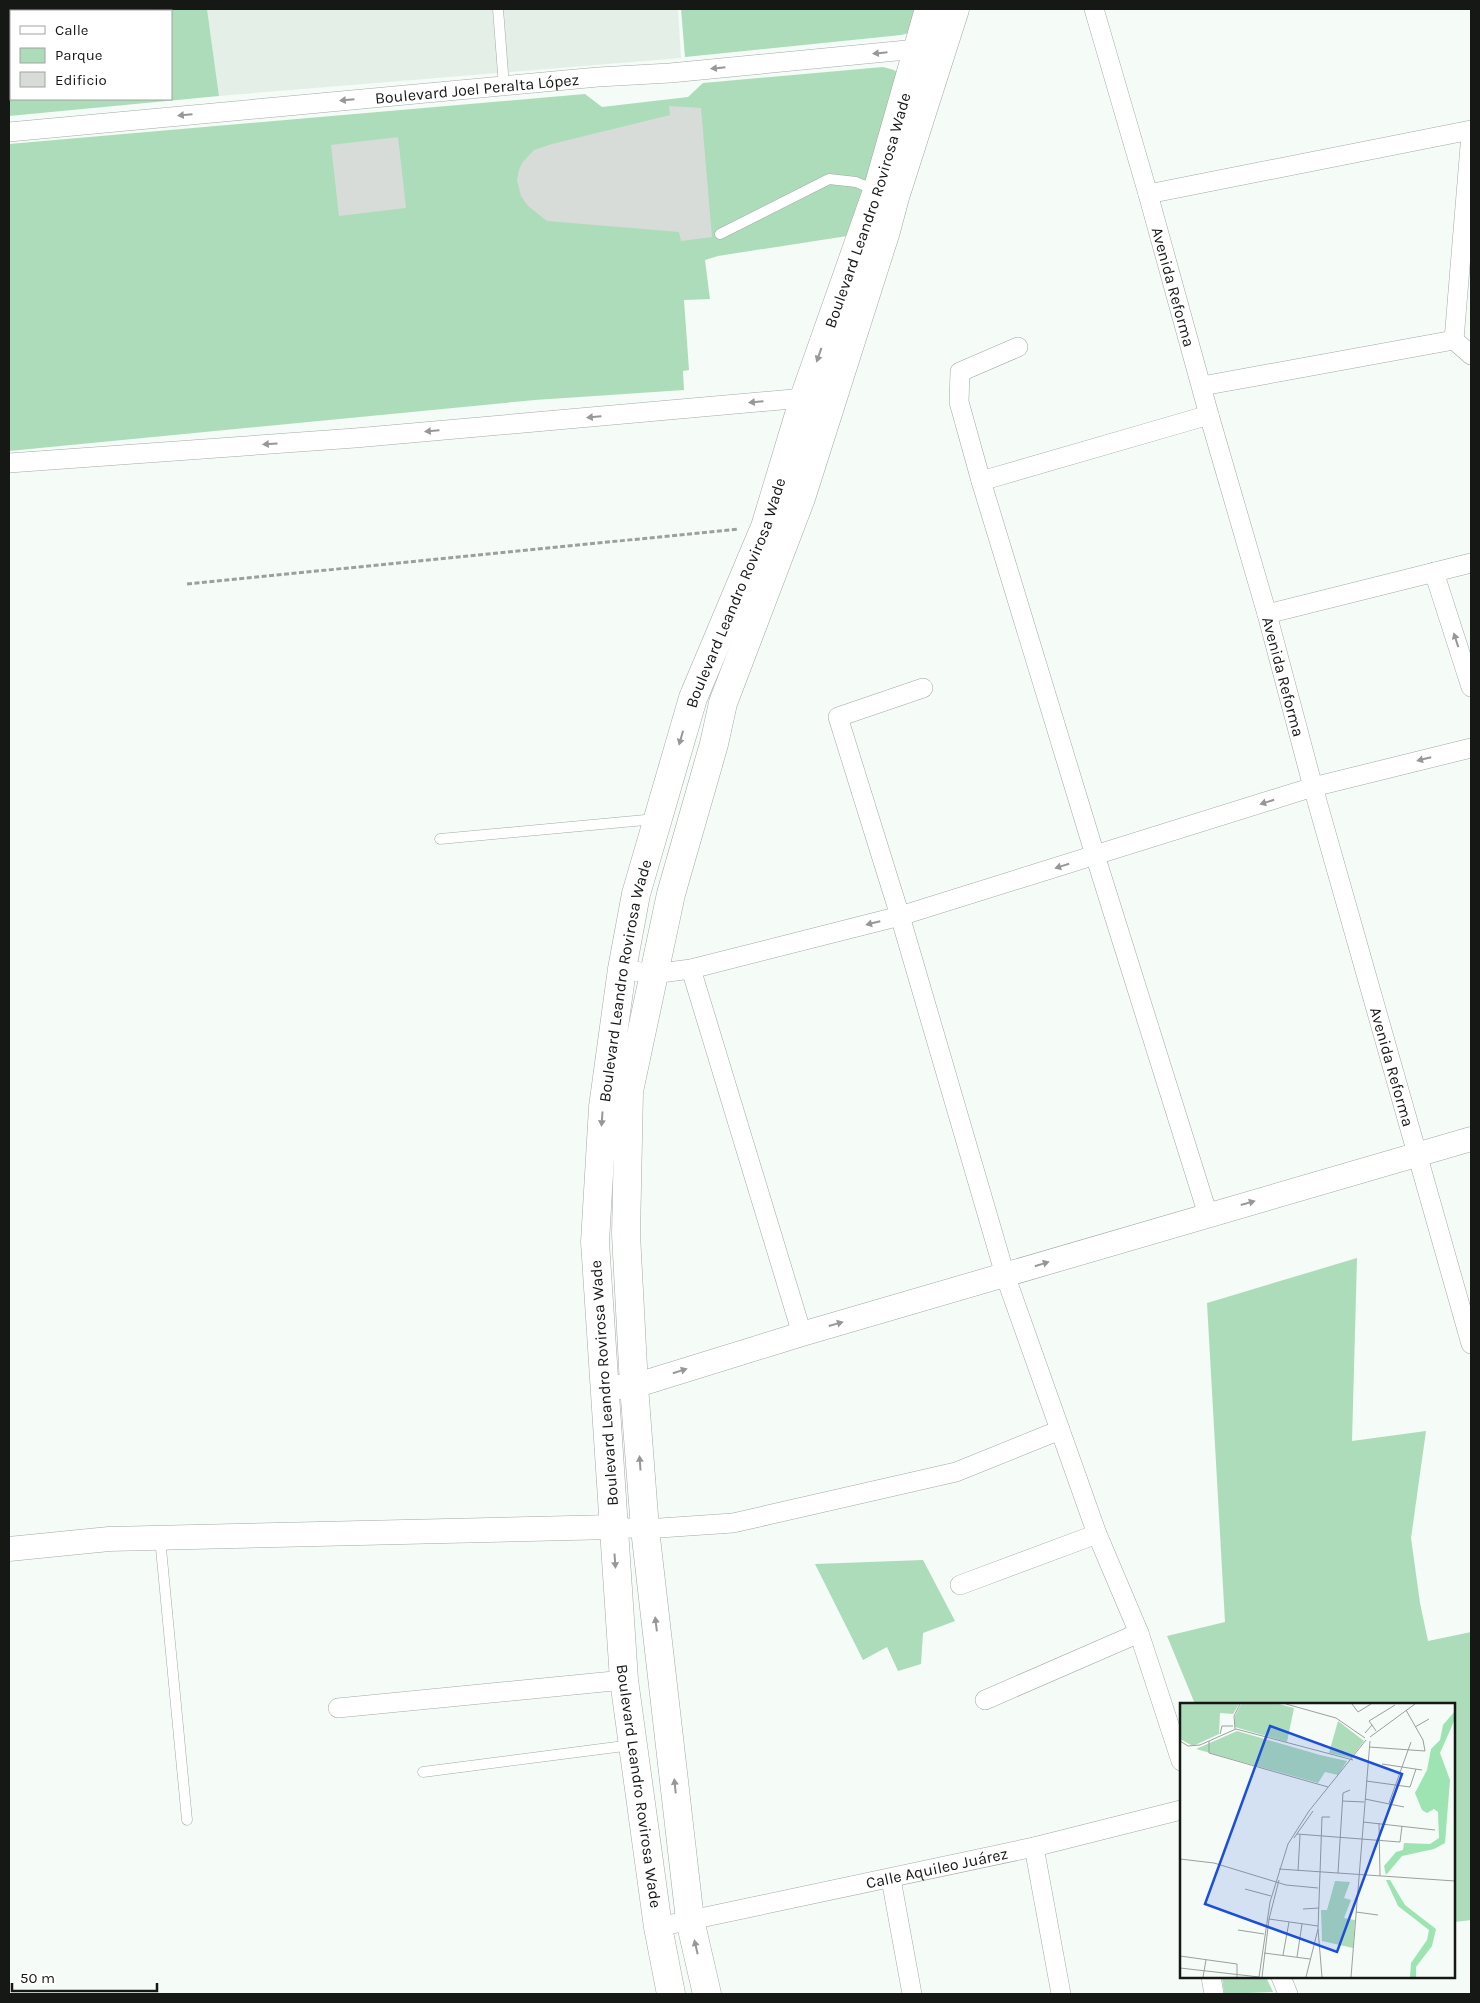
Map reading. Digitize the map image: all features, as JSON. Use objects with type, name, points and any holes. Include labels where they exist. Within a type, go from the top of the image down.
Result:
[{"type":"main road","name":"Boulevard Leandro Rovirosa Wade","points":[[707,1994],[690,1920],[645,1529],[634,1386],[626,1234],[629,1091],[671,894],[714,744],[723,703],[801,498],[886,231],[886,194],[917,49],[929,9]]},
{"type":"main road","name":"Boulevard Leandro Rovirosa Wade","points":[[671,1994],[658,1927],[624,1680],[595,1242],[603,1107],[622,969],[636,894],[693,698],[765,527],[804,398],[886,194],[945,41],[955,9]]},
{"type":"main road","points":[[693,698],[723,703]]},
{"type":"street","name":"Avenida Reforma","points":[[1094,9],[1202,386],[1208,415],[1267,614],[1313,787],[1471,1344]]},
{"type":"street","name":"Boulevard Joel Peralta López","points":[[9,132],[917,49],[945,41]]},
{"type":"street","points":[[1148,194],[1471,130]]},
{"type":"street","points":[[1454,340],[1471,134]]},
{"type":"street","points":[[1454,340],[1471,355]]},
{"type":"street","points":[[1202,386],[1454,340]]},
{"type":"street","points":[[1018,348],[960,372],[959,402],[981,482],[1095,855],[1208,1214]]},
{"type":"street","points":[[9,463],[355,438],[804,398]]},
{"type":"street","points":[[981,482],[1208,415]]},
{"type":"street","points":[[1267,614],[1471,563]]},
{"type":"street","points":[[1434,572],[1471,687]]},
{"type":"street","points":[[923,688],[838,717],[900,916],[1005,1275],[1098,1534],[1139,1634],[1180,1758]]},
{"type":"street","points":[[622,969],[653,974],[691,968],[900,916],[1313,787],[1471,748]]},
{"type":"street","points":[[691,968],[802,1334]]},
{"type":"street","points":[[605,1388],[634,1386],[802,1334],[1471,1138]]},
{"type":"street","points":[[9,1549],[110,1539],[613,1527],[645,1529],[733,1523],[956,1472],[1060,1430]]},
{"type":"street","points":[[960,1586],[1098,1534]]},
{"type":"street","points":[[985,1700],[1139,1634]]},
{"type":"street","points":[[338,1708],[624,1680]]},
{"type":"street","name":"Calle Aquileo Juárez","points":[[658,1927],[891,1879],[1034,1847],[1180,1810]]},
{"type":"street","points":[[1034,1847],[1060,1994]]},
{"type":"street","points":[[891,1879],[912,1994]]},
{"type":"street","points":[[1212,1978],[1214,1994]]},
{"type":"street","points":[[1281,1978],[1288,1994]]},
{"type":"lane","points":[[498,9],[504,86]]},
{"type":"lane","points":[[720,234],[828,179],[856,182],[886,194]]},
{"type":"lane","points":[[440,839],[658,819]]},
{"type":"lane","points":[[160,1538],[187,1820]]},
{"type":"lane","points":[[423,1772],[632,1745]]},
{"type":"path","points":[[187,584],[765,527]]},
{"type":"shaded area","points":[[207,9],[678,9],[681,58],[219,96]]},
{"type":"green space","points":[[9,9],[207,9],[219,96],[9,116]]},
{"type":"green space","points":[[681,9],[936,9],[913,32],[901,35],[685,57]]},
{"type":"green space","points":[[883,67],[894,70],[901,75],[847,236],[718,256],[705,260],[710,299],[684,300],[689,370],[683,371],[684,390],[535,400],[9,451],[9,144],[585,94],[602,107],[688,97],[703,83]]},
{"type":"green space","points":[[1357,1258],[1352,1441],[1426,1431],[1411,1538],[1420,1603],[1428,1641],[1471,1632],[1471,1920],[1455,1922],[1455,1703],[1195,1703],[1167,1636],[1225,1622],[1207,1303]]},
{"type":"green space","points":[[923,1560],[955,1621],[923,1633],[921,1664],[898,1671],[887,1647],[863,1660],[815,1564]]},
{"type":"green space","points":[[1222,1978],[1266,1978],[1273,1992],[1224,1994]]},
{"type":"building","points":[[669,106],[701,108],[712,237],[681,241],[679,232],[547,221],[528,206],[521,196],[517,180],[519,170],[522,163],[534,150],[670,115]]},
{"type":"building","points":[[398,137],[406,208],[339,216],[331,145]]}]
